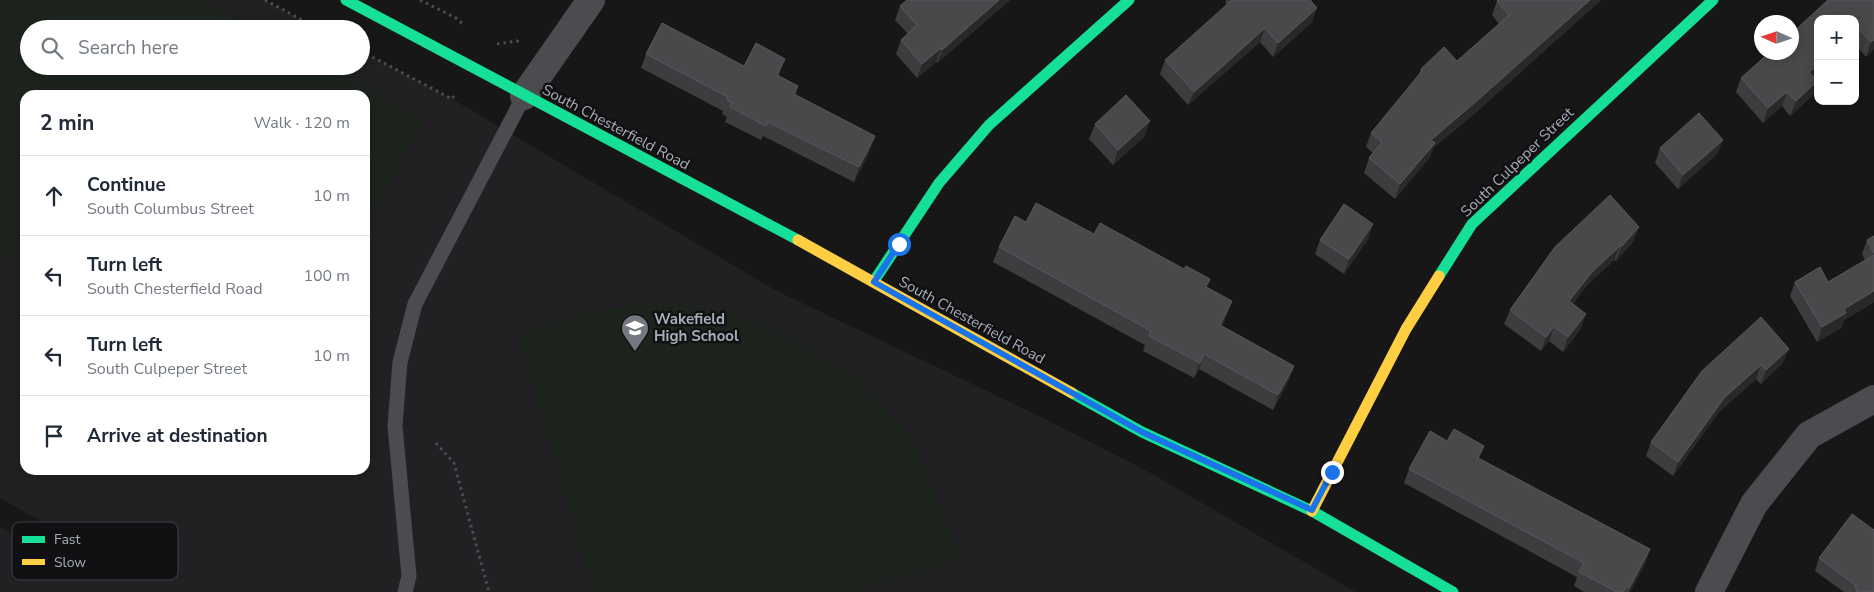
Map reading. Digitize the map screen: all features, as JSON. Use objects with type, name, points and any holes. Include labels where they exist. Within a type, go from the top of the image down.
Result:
[{"type":"street","name":"South Chesterfield Road","points":[[346,0],[524,96],[580,123],[874,282],[1142,432],[1312,510],[1453,592]]},
{"type":"street","points":[[524,96],[591,0]]},
{"type":"street","points":[[874,282],[939,183],[988,125],[1128,0]]},
{"type":"street","name":"South Culpeper Street","points":[[1312,510],[1406,329],[1472,224],[1713,0]]},
{"type":"street","points":[[1709,592],[1754,504],[1809,435],[1874,399]]},
{"type":"lane","points":[[405,592],[409,576],[395,426],[400,362],[415,304],[524,96]]},
{"type":"path","points":[[265,0],[302,20]]},
{"type":"path","points":[[420,0],[456,18],[471,31]]},
{"type":"path","points":[[494,43],[503,44],[517,41],[551,57]]},
{"type":"path","points":[[370,56],[452,99]]},
{"type":"path","points":[[436,443],[454,463],[489,592]]},
{"type":"shaded area","name":"Wakefield High School","points":[[0,0],[265,0],[302,20],[20,20],[20,75],[370,75],[370,56],[452,99],[777,291],[1033,413],[1140,467],[1356,592],[0,592],[0,527],[12,534],[12,580],[178,580],[178,522],[38,522],[39,520],[0,498]]},
{"type":"shaded area","points":[[0,0],[203,0],[240,20],[20,20],[20,75],[343,75],[424,119],[370,220],[370,90],[20,90],[20,263],[0,252]]},
{"type":"shaded area","points":[[660,303],[719,311],[766,326],[858,377],[915,441],[962,558],[853,592],[594,592],[518,335],[559,320],[615,307]]},
{"type":"building","points":[[907,0],[999,0],[942,50],[941,48],[922,64],[901,40],[917,25],[900,6]]},
{"type":"building","points":[[1232,0],[1310,0],[1317,8],[1278,43],[1265,28],[1194,92],[1165,60]]},
{"type":"building","points":[[1498,0],[1590,0],[1431,140],[1435,143],[1400,184],[1369,158],[1382,142],[1371,133],[1422,71],[1421,69],[1444,47],[1457,61],[1509,15]]},
{"type":"building","points":[[1828,0],[1874,0],[1874,40],[1871,42],[1859,29],[1859,15],[1814,15],[1814,68],[1809,72],[1814,78],[1814,84],[1796,101],[1787,92],[1768,108],[1741,78],[1761,60],[1799,60],[1799,27]]},
{"type":"building","points":[[662,23],[744,66],[756,43],[785,59],[777,75],[798,86],[794,94],[875,136],[859,167],[768,122],[766,126],[730,107],[732,103],[727,100],[728,97],[646,54]]},
{"type":"building","points":[[1126,95],[1150,121],[1118,150],[1095,124]]},
{"type":"building","points":[[1699,113],[1723,140],[1683,175],[1660,148]]},
{"type":"building","points":[[1610,195],[1639,227],[1621,247],[1592,272],[1569,301],[1586,314],[1568,337],[1554,327],[1546,337],[1510,310],[1555,247]]},
{"type":"building","points":[[1036,203],[1094,234],[1100,223],[1184,269],[1186,266],[1210,279],[1206,287],[1232,301],[1220,325],[1294,366],[1278,395],[1204,354],[1200,363],[1149,336],[1151,331],[999,247],[1015,216],[1026,222]]},
{"type":"building","points":[[1344,204],[1373,224],[1349,259],[1320,240]]},
{"type":"building","points":[[1874,236],[1874,253],[1867,240]]},
{"type":"building","points":[[1874,255],[1874,291],[1844,309],[1846,313],[1822,327],[1795,282],[1820,267],[1828,282]]},
{"type":"building","points":[[1761,317],[1789,349],[1766,370],[1761,365],[1724,398],[1678,462],[1651,442],[1702,371]]},
{"type":"building","points":[[1454,429],[1484,446],[1478,458],[1650,549],[1629,588],[1626,586],[1623,592],[1617,592],[1579,572],[1584,563],[1409,469],[1430,431],[1447,441]]},
{"type":"building","points":[[1852,514],[1874,530],[1874,592],[1857,592],[1855,585],[1819,558]]},
{"type":"traffic: fast","points":[[346,0],[798,240]]},
{"type":"traffic: fast","points":[[874,281],[939,183],[989,125],[1129,0]]},
{"type":"traffic: fast","points":[[1439,276],[1472,224],[1713,0]]},
{"type":"traffic: fast","points":[[1072,393],[1142,432],[1312,511],[1453,592]]},
{"type":"traffic: slow","points":[[798,240],[1072,393]]},
{"type":"traffic: slow","points":[[1312,511],[1406,329],[1439,276]]},
{"type":"place","name":"Wakefield High School","points":[[635,352]]},
{"type":"route","points":[[899,244],[874,282],[1142,432],[1312,510],[1332,472]]}]
